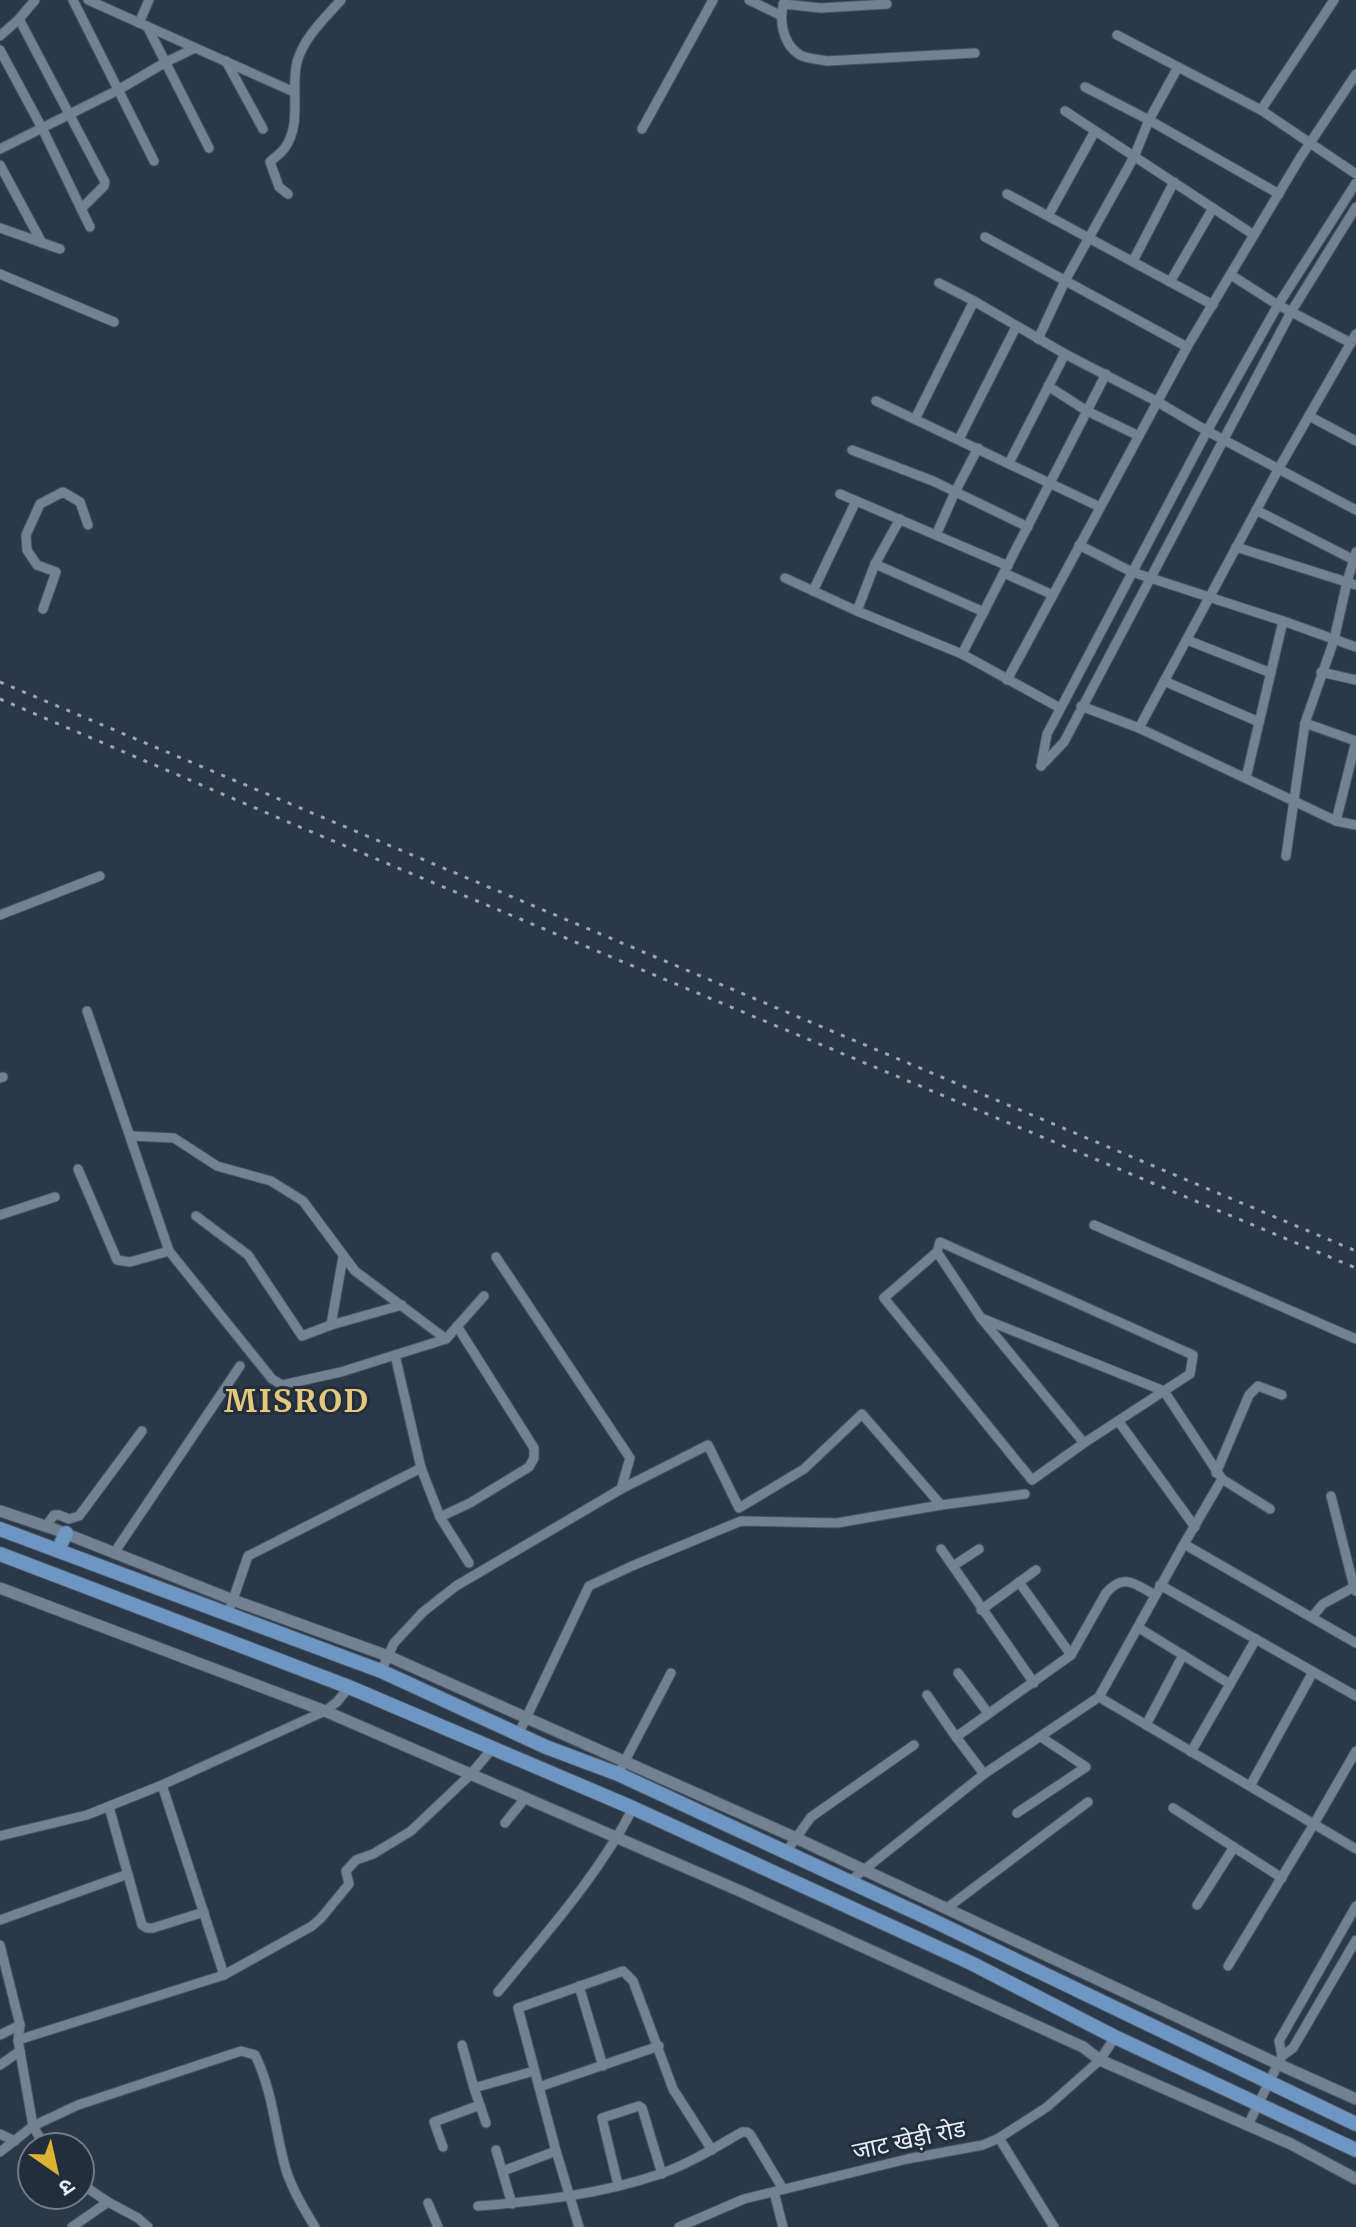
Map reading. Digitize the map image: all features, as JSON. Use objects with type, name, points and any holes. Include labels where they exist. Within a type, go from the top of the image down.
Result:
[{"type":"main road","points":[[0,1529],[230,1607],[381,1671],[546,1747],[622,1768],[786,1852],[1129,2013],[1356,2124]]},
{"type":"main road","points":[[58,1550],[66,1533]]},
{"type":"main road","points":[[0,1554],[349,1687],[633,1808],[971,1963],[1115,2037],[1356,2150]]},
{"type":"street","points":[[0,36],[35,0]]},
{"type":"street","points":[[73,0],[154,161]]},
{"type":"street","points":[[88,0],[294,92]]},
{"type":"street","points":[[149,0],[143,24],[166,62],[209,148]]},
{"type":"street","points":[[288,194],[279,187],[270,162],[285,148],[295,122],[296,64],[302,47],[341,0]]},
{"type":"street","points":[[642,129],[713,0]]},
{"type":"street","points":[[749,0],[780,15]]},
{"type":"street","points":[[1261,110],[1334,0]]},
{"type":"street","points":[[887,4],[821,8],[784,2],[780,15],[789,43],[805,57],[827,61],[975,53]]},
{"type":"street","points":[[19,19],[105,182],[81,209]]},
{"type":"street","points":[[1117,35],[1261,110],[1356,174]]},
{"type":"street","points":[[0,149],[195,48]]},
{"type":"street","points":[[0,50],[90,227]]},
{"type":"street","points":[[226,61],[263,129]]},
{"type":"street","points":[[1038,339],[1066,279],[1134,157],[1149,120],[1178,67]]},
{"type":"street","points":[[1007,680],[1187,347],[1310,142],[1356,74]]},
{"type":"street","points":[[1085,87],[1279,194]]},
{"type":"street","points":[[1065,111],[1254,235]]},
{"type":"street","points":[[1048,216],[1095,131]]},
{"type":"street","points":[[0,165],[42,243]]},
{"type":"street","points":[[1133,261],[1174,182]]},
{"type":"street","points":[[1356,183],[1278,305],[1207,431],[1047,734],[1041,766],[1064,742],[1291,312],[1356,207]]},
{"type":"street","points":[[1007,194],[1213,305]]},
{"type":"street","points":[[1170,282],[1213,208]]},
{"type":"street","points":[[0,228],[60,249]]},
{"type":"street","points":[[985,237],[1187,347]]},
{"type":"street","points":[[0,274],[114,322]]},
{"type":"street","points":[[1139,728],[1353,338],[1291,312],[1231,275]]},
{"type":"street","points":[[939,283],[1356,510]]},
{"type":"street","points":[[915,419],[974,301]]},
{"type":"street","points":[[959,439],[1016,327]]},
{"type":"street","points":[[1009,463],[1065,354]]},
{"type":"street","points":[[962,654],[1106,374]]},
{"type":"street","points":[[1048,386],[1087,411],[1139,436]]},
{"type":"street","points":[[876,401],[1100,507]]},
{"type":"street","points":[[1309,416],[1355,437]]},
{"type":"street","points":[[936,535],[978,448]]},
{"type":"street","points":[[852,450],[933,481],[1028,527]]},
{"type":"street","points":[[43,609],[56,572],[37,565],[27,550],[26,535],[40,504],[63,492],[80,502],[88,525]]},
{"type":"street","points":[[840,494],[936,535],[1053,595]]},
{"type":"street","points":[[813,591],[856,501]]},
{"type":"street","points":[[1256,510],[1355,556],[1351,583],[1334,640],[1305,723],[1286,856]]},
{"type":"street","points":[[857,611],[875,564],[900,519]]},
{"type":"street","points":[[1079,545],[1132,572],[1356,647]]},
{"type":"street","points":[[1236,547],[1351,583]]},
{"type":"street","points":[[875,564],[984,612]]},
{"type":"street","points":[[785,578],[962,654],[1060,708]]},
{"type":"street","points":[[1246,778],[1283,621]]},
{"type":"street","points":[[1187,640],[1271,673]]},
{"type":"street","points":[[1321,672],[1356,680]]},
{"type":"street","points":[[1164,681],[1259,722]]},
{"type":"street","points":[[1081,706],[1139,728],[1336,821],[1356,825]]},
{"type":"street","points":[[1305,723],[1356,741],[1336,821]]},
{"type":"street","points":[[0,915],[100,876]]},
{"type":"street","points":[[87,1011],[169,1251],[272,1379],[282,1385],[341,1372],[446,1339],[484,1296]]},
{"type":"street","points":[[131,1136],[174,1138],[217,1166],[271,1181],[303,1201],[355,1271],[446,1339]]},
{"type":"street","points":[[78,1169],[117,1260],[130,1262],[169,1251]]},
{"type":"street","points":[[0,1215],[55,1197]]},
{"type":"street","points":[[196,1216],[248,1255],[302,1336],[402,1305]]},
{"type":"street","points":[[1094,1225],[1356,1339]]},
{"type":"street","points":[[940,1242],[1193,1355],[1190,1374],[1164,1391],[1032,1480],[884,1298],[937,1252],[940,1242]]},
{"type":"street","points":[[937,1252],[981,1318],[1084,1443]]},
{"type":"street","points":[[331,1325],[343,1257]]},
{"type":"street","points":[[496,1257],[630,1458],[621,1489]]},
{"type":"street","points":[[981,1318],[1164,1391],[1219,1476],[1270,1509]]},
{"type":"street","points":[[440,1517],[470,1503],[529,1467],[534,1458],[534,1448],[457,1326]]},
{"type":"street","points":[[395,1355],[421,1468],[440,1517],[469,1563]]},
{"type":"street","points":[[114,1553],[240,1366]]},
{"type":"street","points":[[850,1881],[984,1774],[1099,1697],[1195,1527],[1219,1476],[1249,1395],[1258,1386],[1282,1395]]},
{"type":"street","points":[[381,1671],[394,1643],[423,1612],[456,1586],[621,1489],[708,1445],[739,1508],[804,1469],[862,1414],[941,1505]]},
{"type":"street","points":[[1119,1422],[1195,1527]]},
{"type":"street","points":[[46,1526],[54,1515],[69,1519],[79,1516],[142,1431]]},
{"type":"street","points":[[230,1607],[248,1556],[421,1468]]},
{"type":"street","points":[[519,1733],[589,1586],[741,1521],[837,1523],[1025,1494]]},
{"type":"street","points":[[1312,1617],[1323,1604],[1355,1589],[1331,1496]]},
{"type":"street","points":[[0,1511],[114,1553],[230,1607],[388,1656],[526,1719],[622,1768],[796,1838],[1280,2060],[1356,2099]]},
{"type":"street","points":[[1184,1544],[1353,1641],[1356,1629]]},
{"type":"street","points":[[941,1549],[1034,1683]]},
{"type":"street","points":[[953,1566],[979,1549]]},
{"type":"street","points":[[981,1610],[1036,1570]]},
{"type":"street","points":[[956,1737],[1071,1655],[1113,1584],[1126,1581],[1155,1595]]},
{"type":"street","points":[[1019,1582],[1071,1655]]},
{"type":"street","points":[[1160,1585],[1356,1696]]},
{"type":"street","points":[[0,1588],[325,1711],[526,1797],[1016,2015],[1083,2047],[1100,2060],[1291,2144],[1356,2179]]},
{"type":"street","points":[[1139,1628],[1230,1684]]},
{"type":"street","points":[[1191,1752],[1256,1639]]},
{"type":"street","points":[[1146,1725],[1183,1655]]},
{"type":"street","points":[[1250,1786],[1313,1672]]},
{"type":"street","points":[[622,1768],[671,1673]]},
{"type":"street","points":[[958,1673],[988,1713]]},
{"type":"street","points":[[0,1836],[87,1815],[162,1785],[325,1711],[349,1687]]},
{"type":"street","points":[[927,1695],[984,1774]]},
{"type":"street","points":[[1099,1697],[1356,1849]]},
{"type":"street","points":[[1017,1813],[1086,1767],[1041,1737]]},
{"type":"street","points":[[786,1852],[811,1817],[914,1745]]},
{"type":"street","points":[[18,2040],[224,1975],[312,1926],[349,1884],[346,1871],[356,1860],[373,1854],[411,1831],[470,1775],[492,1749]]},
{"type":"street","points":[[1228,1966],[1356,1751]]},
{"type":"street","points":[[162,1785],[224,1975]]},
{"type":"street","points":[[505,1823],[526,1797]]},
{"type":"street","points":[[947,1908],[1088,1802]]},
{"type":"street","points":[[109,1807],[142,1925],[147,1928],[204,1912]]},
{"type":"street","points":[[498,1992],[583,1888],[617,1839],[633,1808]]},
{"type":"street","points":[[1173,1808],[1282,1878]]},
{"type":"street","points":[[1197,1905],[1234,1847]]},
{"type":"street","points":[[0,1920],[128,1874]]},
{"type":"street","points":[[1280,2060],[1279,2041],[1356,1906]]},
{"type":"street","points":[[1248,2125],[1280,2060],[1293,2048],[1356,1940]]},
{"type":"street","points":[[0,1949],[20,2025],[18,2040],[36,2131]]},
{"type":"street","points":[[579,2227],[518,2008],[623,1971],[633,1981],[673,2089],[712,2150]]},
{"type":"street","points":[[579,1986],[603,2066]]},
{"type":"street","points":[[0,2035],[20,2025]]},
{"type":"street","name":"जाट खेड़ी रोड","points":[[679,2227],[744,2199],[907,2159],[983,2145],[1047,2107],[1100,2060],[1115,2037]]},
{"type":"street","points":[[462,2045],[486,2123]]},
{"type":"street","points":[[539,2087],[659,2046]]},
{"type":"street","points":[[0,2065],[20,2051]]},
{"type":"street","points":[[0,2152],[33,2126],[78,2105],[241,2051],[255,2055],[265,2076],[287,2171],[315,2227]]},
{"type":"street","points":[[474,2088],[534,2071]]},
{"type":"street","points":[[443,2147],[434,2122],[480,2105]]},
{"type":"street","points":[[618,2185],[602,2118],[639,2106],[662,2174]]},
{"type":"street","points":[[478,2206],[569,2197],[662,2174],[747,2132],[779,2190],[783,2227]]},
{"type":"street","points":[[0,2134],[15,2141]]},
{"type":"street","points":[[999,2138],[1054,2227]]},
{"type":"street","points":[[496,2150],[512,2204]]},
{"type":"street","points":[[503,2171],[556,2151]]},
{"type":"street","points":[[96,2194],[148,2227]]},
{"type":"street","points":[[72,2227],[108,2202]]},
{"type":"street","points":[[428,2203],[438,2227]]},
{"type":"railway","points":[[0,682],[1356,1251]]},
{"type":"railway","points":[[0,699],[1356,1268]]},
{"type":"district","name":"MISROD","points":[[297,1401]]}]
